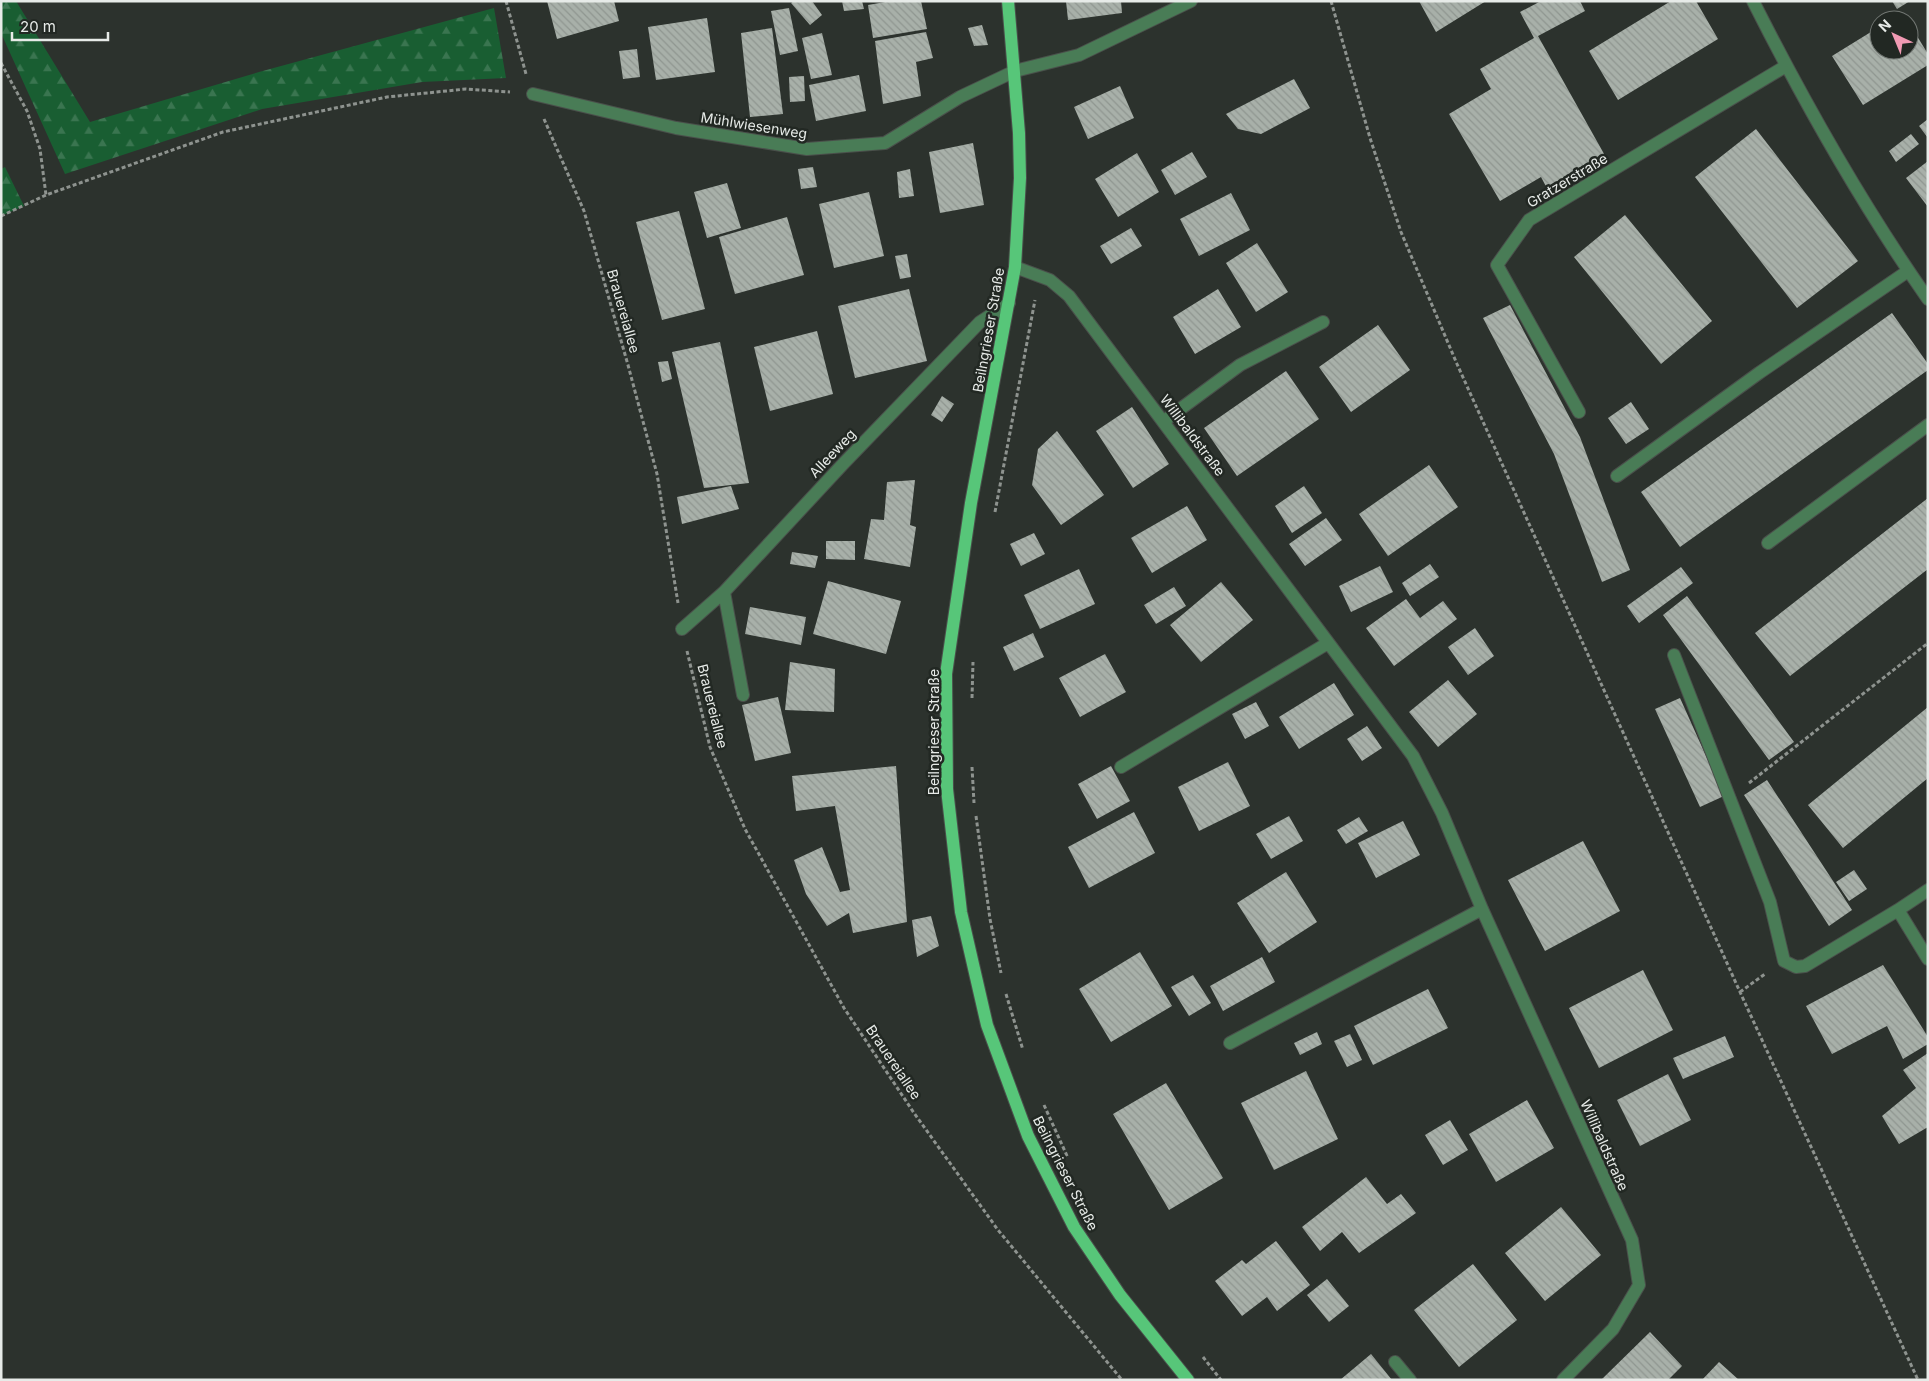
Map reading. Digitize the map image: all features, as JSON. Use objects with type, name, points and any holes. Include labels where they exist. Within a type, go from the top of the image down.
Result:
[{"type":"main road","name":"Beilngrieser Straße","points":[[1008,1],[1015,71],[1020,178],[1015,266],[971,503],[946,674],[947,789],[961,912],[987,1025],[1028,1136],[1074,1227],[1120,1295],[1188,1380]]},
{"type":"street","name":"Mühlwiesenweg","points":[[533,94],[676,128],[807,149],[885,143],[960,97],[1015,71],[1079,55],[1191,1]]},
{"type":"street","points":[[1753,1],[1786,66],[1908,271],[1928,299]]},
{"type":"street","name":"Gratzerstraße","points":[[1579,412],[1497,266],[1529,220],[1786,66]]},
{"type":"street","name":"Willibaldstraße","points":[[1015,266],[1050,280],[1068,296],[1164,421],[1413,756],[1442,813],[1482,909],[1632,1240],[1639,1285],[1613,1328],[1563,1380]]},
{"type":"street","points":[[1617,476],[1759,374],[1908,271]]},
{"type":"street","name":"Alleeweg","points":[[682,629],[724,592],[843,464],[980,322],[1009,303]]},
{"type":"street","points":[[1164,421],[1240,365],[1323,322]]},
{"type":"street","points":[[1768,544],[1928,425]]},
{"type":"street","points":[[724,592],[743,695]]},
{"type":"street","points":[[1121,767],[1328,643]]},
{"type":"street","points":[[1674,655],[1770,902],[1784,961],[1796,967],[1805,966],[1928,890]]},
{"type":"street","points":[[1230,1044],[1482,909]]},
{"type":"street","points":[[1898,910],[1928,959]]},
{"type":"street","points":[[1395,1362],[1410,1380]]},
{"type":"path","name":"Brauereiallee","points":[[506,1],[533,94],[584,211],[657,474],[682,629],[710,747],[741,820],[844,1008],[914,1112],[998,1230],[1122,1380]]},
{"type":"path","points":[[1332,1],[1370,138],[1401,232],[1457,364],[1740,992],[1918,1380]]},
{"type":"path","points":[[1,63],[27,111],[40,149],[46,195]]},
{"type":"path","points":[[1,216],[46,195],[223,132],[387,97],[466,89],[533,94]]},
{"type":"path","points":[[995,516],[1039,276]]},
{"type":"path","points":[[1730,797],[1928,643]]},
{"type":"path","points":[[972,700],[974,652]]},
{"type":"path","points":[[972,757],[974,806]]},
{"type":"path","points":[[976,815],[990,919],[1003,982]]},
{"type":"path","points":[[1740,992],[1784,961]]},
{"type":"path","points":[[1005,991],[1025,1055]]},
{"type":"path","points":[[1041,1099],[1068,1160]]},
{"type":"path","points":[[1198,1352],[1221,1380]]},
{"type":"green space","points":[[1,1],[16,1],[90,122],[259,72],[494,8],[506,78],[422,82],[262,109],[65,174],[1,33]]},
{"type":"green space","points":[[5,167],[24,206],[1,216],[1,169]]},
{"type":"building","points":[[547,1],[614,1],[619,21],[557,39]]},
{"type":"building","points":[[794,1],[812,1],[822,15],[810,25],[791,3]]},
{"type":"building","points":[[842,1],[862,1],[864,9],[844,11]]},
{"type":"building","points":[[891,1],[921,1],[927,29],[873,38],[868,5]]},
{"type":"building","points":[[1066,1],[1121,1],[1122,13],[1068,20]]},
{"type":"building","points":[[1419,1],[1486,1],[1436,32]]},
{"type":"building","points":[[1541,1],[1580,1],[1585,11],[1538,36],[1608,161],[1550,194],[1541,177],[1500,201],[1449,114],[1491,89],[1480,69],[1534,38],[1520,12]]},
{"type":"building","points":[[1671,1],[1696,1],[1718,39],[1618,100],[1589,51]]},
{"type":"building","points":[[1892,1],[1910,1],[1897,9]]},
{"type":"building","points":[[789,8],[798,51],[780,55],[771,11]]},
{"type":"building","points":[[707,18],[715,72],[656,80],[648,27]]},
{"type":"building","points":[[982,25],[988,45],[974,46],[968,28]]},
{"type":"building","points":[[772,28],[783,114],[750,117],[741,33]]},
{"type":"building","points":[[926,32],[933,58],[916,62],[921,96],[883,104],[875,41]]},
{"type":"building","points":[[822,33],[832,75],[811,79],[802,38]]},
{"type":"building","points":[[1869,33],[1869,60],[1919,60],[1919,39],[1928,54],[1928,65],[1863,105],[1832,56]]},
{"type":"building","points":[[637,49],[640,77],[623,79],[619,51]]},
{"type":"building","points":[[859,75],[866,111],[816,121],[809,85]]},
{"type":"building","points":[[804,76],[805,101],[790,102],[789,77]]},
{"type":"building","points":[[1294,79],[1310,108],[1261,134],[1238,129],[1226,114]]},
{"type":"building","points":[[1120,86],[1134,118],[1088,139],[1074,107]]},
{"type":"building","points":[[1928,119],[1928,138],[1919,126]]},
{"type":"building","points":[[1756,129],[1858,261],[1797,308],[1695,177]]},
{"type":"building","points":[[1911,134],[1919,144],[1896,162],[1889,151]]},
{"type":"building","points":[[973,143],[984,205],[940,213],[929,152]]},
{"type":"building","points":[[1192,152],[1207,177],[1175,195],[1161,170]]},
{"type":"building","points":[[1137,153],[1159,192],[1118,217],[1095,179]]},
{"type":"building","points":[[1928,161],[1928,207],[1906,178]]},
{"type":"building","points":[[813,167],[817,187],[801,189],[798,169]]},
{"type":"building","points":[[910,169],[914,196],[899,198],[897,172]]},
{"type":"building","points":[[727,183],[741,228],[707,238],[694,192]]},
{"type":"building","points":[[869,192],[884,256],[834,268],[819,204]]},
{"type":"building","points":[[1231,193],[1250,230],[1199,256],[1180,219]]},
{"type":"building","points":[[679,211],[705,309],[662,320],[636,222]]},
{"type":"building","points":[[1625,215],[1712,321],[1661,364],[1574,257]]},
{"type":"building","points":[[787,217],[804,275],[735,294],[719,237]]},
{"type":"building","points":[[1131,228],[1142,246],[1111,264],[1100,246]]},
{"type":"building","points":[[1257,243],[1288,292],[1256,312],[1226,263]]},
{"type":"building","points":[[907,254],[911,277],[900,279],[895,256]]},
{"type":"building","points":[[909,289],[927,361],[855,378],[838,306]]},
{"type":"building","points":[[1218,289],[1241,327],[1195,354],[1173,317]]},
{"type":"building","points":[[1510,305],[1580,437],[1630,570],[1602,582],[1554,454],[1483,318]]},
{"type":"building","points":[[1892,313],[1928,364],[1928,370],[1680,547],[1641,492]]},
{"type":"building","points":[[1378,325],[1410,370],[1351,412],[1319,367]]},
{"type":"building","points":[[817,331],[833,394],[770,411],[754,347]]},
{"type":"building","points":[[720,342],[749,483],[704,488],[672,352]]},
{"type":"building","points":[[668,361],[672,379],[662,382],[658,362]]},
{"type":"building","points":[[1286,371],[1319,419],[1237,476],[1204,428]]},
{"type":"building","points":[[942,396],[954,404],[942,422],[931,415]]},
{"type":"building","points":[[1631,402],[1649,429],[1626,444],[1608,418]]},
{"type":"building","points":[[1132,407],[1169,464],[1133,488],[1096,431]]},
{"type":"building","points":[[1057,431],[1104,495],[1061,525],[1032,485],[1038,449]]},
{"type":"building","points":[[1429,465],[1458,507],[1388,556],[1359,514]]},
{"type":"building","points":[[915,480],[910,525],[916,527],[910,567],[864,559],[871,519],[884,520],[887,482]]},
{"type":"building","points":[[731,486],[739,509],[682,524],[677,497]]},
{"type":"building","points":[[1304,486],[1322,513],[1292,533],[1275,506]]},
{"type":"building","points":[[1928,498],[1928,569],[1790,676],[1755,633]]},
{"type":"building","points":[[1187,506],[1207,540],[1152,573],[1131,538]]},
{"type":"building","points":[[1326,518],[1342,540],[1305,566],[1289,544]]},
{"type":"building","points":[[1034,533],[1045,554],[1021,566],[1010,544]]},
{"type":"building","points":[[826,541],[855,541],[855,560],[826,559]]},
{"type":"building","points":[[792,552],[818,556],[815,568],[790,564]]},
{"type":"building","points":[[1430,564],[1439,577],[1410,596],[1402,583]]},
{"type":"building","points":[[1380,566],[1393,592],[1351,612],[1339,586]]},
{"type":"building","points":[[1681,567],[1693,583],[1639,623],[1627,606]]},
{"type":"building","points":[[1079,569],[1095,604],[1040,629],[1024,595]]},
{"type":"building","points":[[828,581],[901,601],[886,654],[813,634]]},
{"type":"building","points":[[1221,582],[1253,620],[1201,662],[1170,625]]},
{"type":"building","points":[[1174,587],[1186,606],[1156,624],[1144,605]]},
{"type":"building","points":[[1687,596],[1794,742],[1769,760],[1663,615]]},
{"type":"building","points":[[1406,599],[1420,618],[1443,601],[1457,619],[1394,666],[1366,628]]},
{"type":"building","points":[[750,607],[806,617],[801,645],[745,634]]},
{"type":"building","points":[[1475,628],[1494,656],[1468,675],[1448,647]]},
{"type":"building","points":[[1033,633],[1044,657],[1014,671],[1003,647]]},
{"type":"building","points":[[1105,654],[1126,692],[1080,717],[1059,678]]},
{"type":"building","points":[[790,662],[835,669],[834,712],[785,710]]},
{"type":"building","points":[[1448,680],[1477,714],[1438,747],[1409,712]]},
{"type":"building","points":[[1334,683],[1354,715],[1299,749],[1279,717]]},
{"type":"building","points":[[778,697],[791,753],[755,761],[742,705]]},
{"type":"building","points":[[1680,698],[1724,796],[1700,807],[1655,709]]},
{"type":"building","points":[[1256,702],[1269,726],[1245,739],[1232,714]]},
{"type":"building","points":[[1928,707],[1928,778],[1843,848],[1808,805]]},
{"type":"building","points":[[1367,726],[1382,748],[1362,761],[1347,739]]},
{"type":"building","points":[[1228,762],[1250,806],[1199,831],[1178,787]]},
{"type":"building","points":[[896,766],[907,922],[853,933],[849,913],[827,926],[806,894],[794,860],[822,847],[840,892],[850,890],[835,806],[796,811],[792,776]]},
{"type":"building","points":[[1111,766],[1130,801],[1097,819],[1078,784]]},
{"type":"building","points":[[1767,780],[1852,910],[1829,926],[1744,795]]},
{"type":"building","points":[[1134,812],[1155,853],[1089,888],[1068,847]]},
{"type":"building","points":[[1289,816],[1303,841],[1271,859],[1256,834]]},
{"type":"building","points":[[1359,817],[1368,831],[1346,844],[1337,830]]},
{"type":"building","points":[[1403,821],[1420,855],[1376,878],[1358,843]]},
{"type":"building","points":[[1583,841],[1620,911],[1545,951],[1508,880]]},
{"type":"building","points":[[1854,870],[1867,889],[1849,901],[1836,882]]},
{"type":"building","points":[[1286,872],[1317,922],[1269,953],[1237,903]]},
{"type":"building","points":[[931,916],[939,946],[917,957],[912,920]]},
{"type":"building","points":[[1140,952],[1172,1006],[1111,1042],[1079,989]]},
{"type":"building","points":[[1262,957],[1275,982],[1223,1011],[1210,986]]},
{"type":"building","points":[[1883,965],[1928,1037],[1928,1044],[1903,1059],[1887,1026],[1832,1054],[1806,1006]]},
{"type":"building","points":[[1643,970],[1673,1030],[1599,1068],[1569,1008]]},
{"type":"building","points":[[1193,975],[1211,1003],[1189,1016],[1171,987]]},
{"type":"building","points":[[1428,989],[1448,1028],[1373,1065],[1354,1026]]},
{"type":"building","points":[[1317,1032],[1322,1044],[1300,1055],[1294,1043]]},
{"type":"building","points":[[1350,1034],[1362,1060],[1347,1067],[1334,1041]]},
{"type":"building","points":[[1725,1036],[1734,1057],[1683,1079],[1673,1058]]},
{"type":"building","points":[[1928,1053],[1928,1127],[1899,1144],[1882,1116],[1916,1088],[1903,1070]]},
{"type":"building","points":[[1306,1071],[1338,1139],[1274,1170],[1241,1103]]},
{"type":"building","points":[[1668,1074],[1691,1120],[1640,1146],[1617,1100]]},
{"type":"building","points":[[1166,1083],[1223,1178],[1169,1210],[1113,1114]]},
{"type":"building","points":[[1527,1100],[1554,1148],[1496,1182],[1469,1134]]},
{"type":"building","points":[[1450,1120],[1468,1150],[1443,1165],[1425,1135]]},
{"type":"building","points":[[1366,1177],[1387,1204],[1401,1194],[1416,1213],[1359,1253],[1342,1232],[1320,1251],[1302,1227]]},
{"type":"building","points":[[1561,1207],[1601,1255],[1545,1301],[1505,1253]]},
{"type":"building","points":[[1276,1241],[1310,1285],[1277,1311],[1267,1297],[1242,1316],[1215,1281],[1242,1260],[1246,1264]]},
{"type":"building","points":[[1473,1264],[1517,1320],[1459,1367],[1414,1310]]},
{"type":"building","points":[[1327,1279],[1349,1306],[1329,1322],[1307,1295]]},
{"type":"building","points":[[1650,1332],[1682,1366],[1668,1380],[1601,1380]]},
{"type":"building","points":[[1371,1354],[1392,1380],[1340,1380]]},
{"type":"building","points":[[1719,1362],[1739,1380],[1702,1380]]}]
